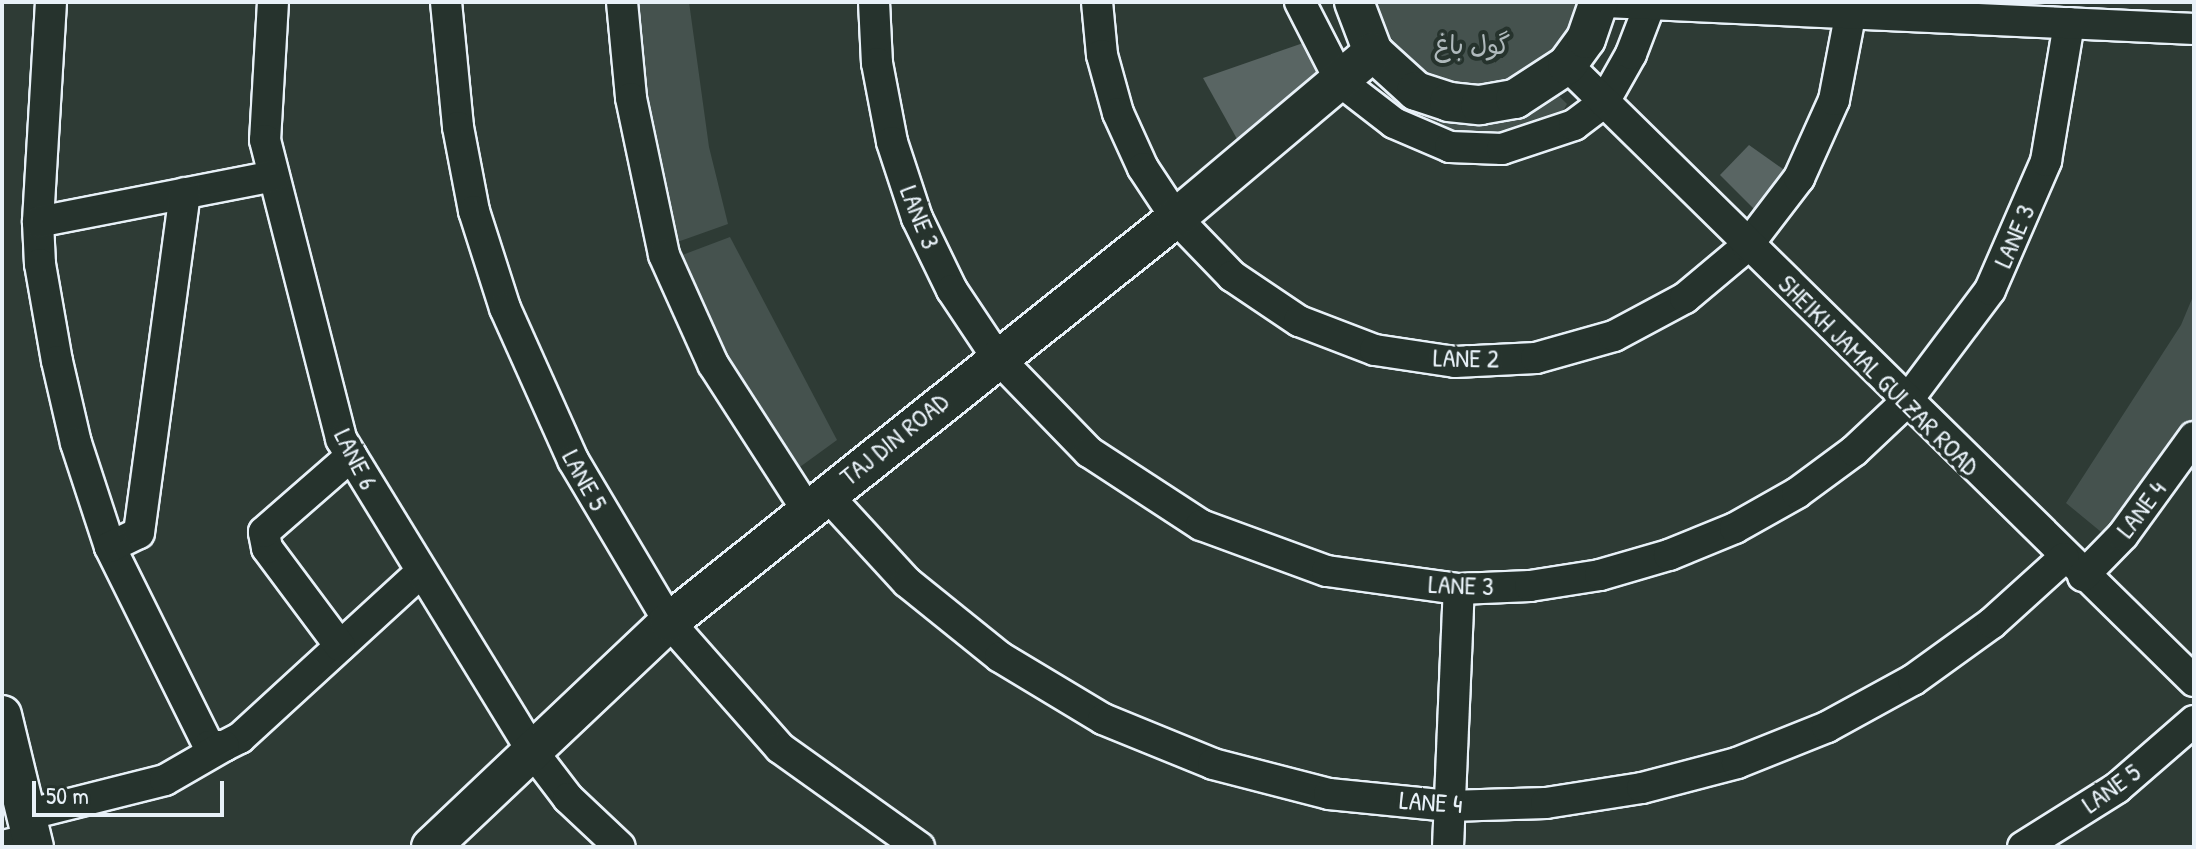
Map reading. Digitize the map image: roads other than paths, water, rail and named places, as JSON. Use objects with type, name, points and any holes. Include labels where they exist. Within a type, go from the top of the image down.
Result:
[{"type":"main road","points":[[1354,2],[1373,52],[1416,91],[1449,102],[1480,105],[1515,99],[1567,65],[1586,39],[1599,2]]},
{"type":"main road","name":"TAJ DIN ROAD","points":[[431,847],[669,622],[996,356],[1176,218],[1373,52]]},
{"type":"main road","points":[[2,715],[23,837]]},
{"type":"street","points":[[51,2],[38,222],[42,279],[76,443],[110,547],[209,746],[224,746]]},
{"type":"street","name":"LANE 6","points":[[273,2],[265,140],[341,439],[420,573],[533,752],[568,798],[620,847]]},
{"type":"street","name":"LANE 5","points":[[446,2],[469,183],[505,308],[573,460],[669,622],[780,748],[919,847]]},
{"type":"street","name":"LANE 4","points":[[622,2],[631,98],[664,255],[713,364],[816,502],[907,582],[1000,657],[1103,719],[1213,764],[1315,790],[1449,806],[1574,799],[1642,788],[1737,763],[1827,727],[1913,680],[2123,535],[2194,437]]},
{"type":"street","name":"LANE 3","points":[[874,2],[877,63],[892,142],[917,218],[952,290],[996,356],[1089,452],[1201,525],[1327,571],[1459,589],[1530,586],[1600,575],[1682,550],[1797,493],[1854,451],[1906,402],[1990,290],[2046,161],[2069,23]]},
{"type":"street","name":"LANE 2","points":[[1097,2],[1102,55],[1118,113],[1143,168],[1176,218],[1232,276],[1299,321],[1375,350],[1455,362],[1536,358],[1614,336],[1685,298],[1747,246],[1799,178],[1834,100],[1850,16]]},
{"type":"street","points":[[1300,2],[1341,82],[1394,123],[1450,147],[1502,149],[1574,125],[1604,102],[1651,3]]},
{"type":"street","points":[[1606,2],[1850,16],[2194,29]]},
{"type":"street","name":"SHEIKH JAMAL GULZAR ROAD","points":[[1567,65],[1747,246],[2194,681]]},
{"type":"street","points":[[38,222],[274,176]]},
{"type":"street","points":[[110,547],[139,533],[185,193]]},
{"type":"street","points":[[340,646],[267,548],[264,532],[351,456]]},
{"type":"street","points":[[23,837],[165,780],[224,746],[420,573]]},
{"type":"street","points":[[1448,847],[1459,589]]},
{"type":"street","name":"LANE 5","points":[[2023,847],[2117,788],[2194,721]]},
{"type":"park label","name":"گول باغ","points":[[1472,45]]}]
